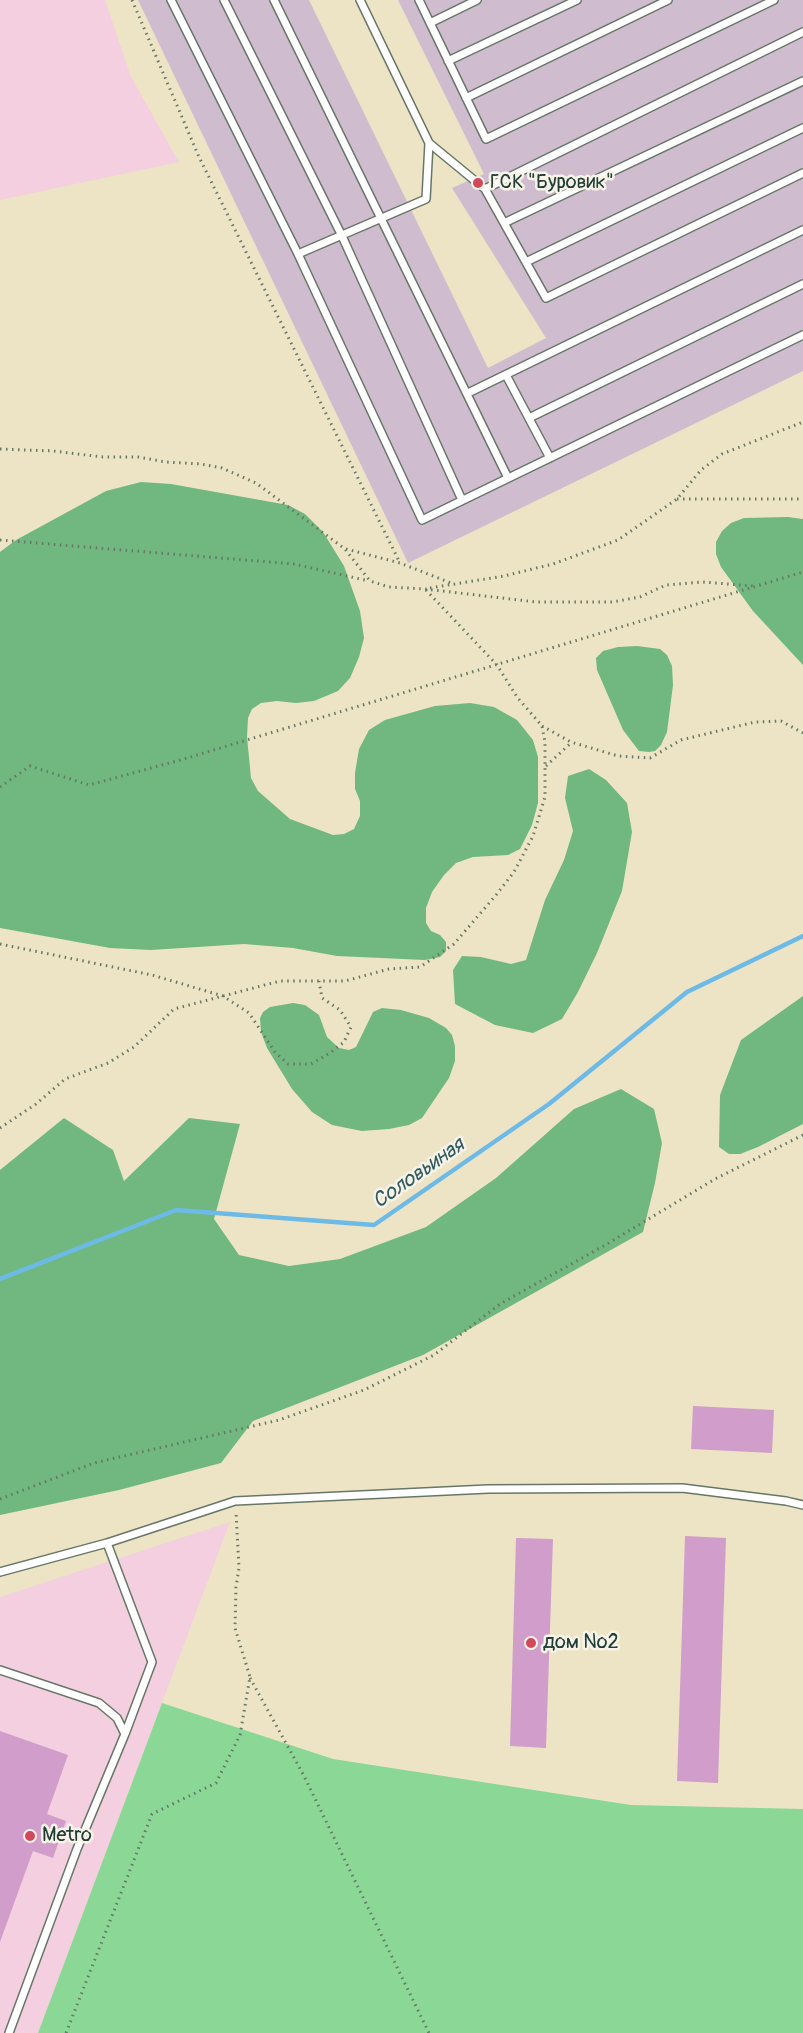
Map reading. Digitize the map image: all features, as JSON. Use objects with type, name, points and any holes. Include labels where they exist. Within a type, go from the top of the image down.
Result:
[{"type":"lane","points":[[171,0],[298,254],[422,520],[803,335]]},
{"type":"lane","points":[[224,0],[342,236],[462,500]]},
{"type":"lane","points":[[274,0],[508,478]]},
{"type":"lane","points":[[360,0],[429,143],[485,189],[546,298],[803,173]]},
{"type":"lane","points":[[419,0],[486,139],[774,0]]},
{"type":"lane","points":[[430,23],[477,0]]},
{"type":"lane","points":[[448,61],[577,0]]},
{"type":"lane","points":[[466,98],[668,0]]},
{"type":"lane","points":[[485,189],[803,32]]},
{"type":"lane","points":[[504,223],[803,81]]},
{"type":"lane","points":[[526,262],[803,128]]},
{"type":"lane","points":[[298,254],[426,200],[429,143]]},
{"type":"lane","points":[[468,393],[803,230]]},
{"type":"lane","points":[[529,418],[803,284]]},
{"type":"lane","points":[[506,375],[550,458]]},
{"type":"lane","points":[[0,1572],[107,1543],[235,1501],[488,1489],[682,1488],[803,1505]]},
{"type":"lane","points":[[9,2033],[77,1849],[152,1662],[107,1543]]},
{"type":"lane","points":[[0,1670],[99,1703],[117,1718],[125,1734]]},
{"type":"path","points":[[132,0],[199,157],[400,563]]},
{"type":"path","points":[[425,589],[504,576],[553,564],[618,540],[677,499],[701,470],[722,454],[803,422]]},
{"type":"path","points":[[0,449],[138,458],[222,468],[256,483],[345,549],[370,581]]},
{"type":"path","points":[[677,499],[803,500]]},
{"type":"path","points":[[0,540],[294,564],[389,587],[536,602],[612,602],[640,597],[666,585],[703,582],[754,586]]},
{"type":"path","points":[[345,549],[400,563],[452,584]]},
{"type":"path","points":[[0,787],[30,766],[89,785],[184,759],[803,572]]},
{"type":"path","points":[[425,589],[497,665],[517,697],[542,726],[571,742],[618,756],[650,758],[681,740],[756,722],[781,721],[803,733]]},
{"type":"path","points":[[0,1128],[36,1104],[65,1079],[108,1063],[134,1047],[174,1010],[280,981],[345,981],[389,969],[420,967],[454,944],[513,872],[533,836],[545,796],[545,742],[542,726]]},
{"type":"path","points":[[546,766],[571,742]]},
{"type":"path","points":[[0,945],[152,975],[223,996],[249,1013],[275,1052],[288,1064],[311,1064],[330,1053],[344,1042],[351,1027],[340,1010],[322,998],[319,981]]},
{"type":"path","points":[[0,1499],[94,1463],[279,1420],[364,1390],[434,1355],[500,1304],[607,1244],[715,1179],[803,1135]]},
{"type":"path","points":[[235,1501],[239,1568],[235,1628],[250,1677],[304,1776],[429,2033]]},
{"type":"path","points":[[66,2033],[152,1814],[216,1783],[240,1734],[250,1677]]},
{"type":"shaded area","points":[[0,0],[105,0],[131,77],[179,162],[0,200]]},
{"type":"shaded area","points":[[138,0],[309,0],[488,368],[546,338],[452,188],[484,174],[398,0],[803,0],[803,371],[408,563]]},
{"type":"shaded area","points":[[230,1522],[38,2033],[0,2033],[0,1597]]},
{"type":"green space","points":[[141,482],[171,484],[288,505],[305,514],[323,532],[344,566],[360,611],[364,638],[350,678],[338,691],[314,701],[261,703],[252,709],[248,718],[247,737],[251,778],[258,791],[290,819],[333,835],[344,834],[354,829],[360,816],[360,801],[355,789],[359,749],[369,730],[385,720],[435,706],[470,703],[494,707],[517,720],[533,740],[538,757],[538,803],[532,825],[520,849],[508,855],[473,857],[456,863],[432,892],[426,908],[426,923],[431,931],[440,935],[446,942],[446,951],[440,957],[425,960],[337,956],[293,948],[244,944],[151,950],[110,948],[0,928],[0,552],[16,540],[106,491]]},
{"type":"green space","points":[[744,518],[803,519],[803,665],[753,611],[721,567],[716,554],[716,542],[722,531],[731,523]]},
{"type":"green space","points":[[637,646],[660,649],[667,655],[672,666],[673,685],[667,732],[661,745],[655,751],[649,752],[639,751],[623,730],[597,670],[596,658],[603,651]]},
{"type":"green space","points":[[589,769],[606,780],[627,803],[632,832],[622,891],[597,953],[562,1019],[533,1033],[495,1025],[455,1004],[453,970],[462,956],[481,957],[511,964],[526,960],[545,900],[564,860],[573,831],[565,798],[568,776]]},
{"type":"green space","points":[[803,996],[803,1124],[758,1147],[740,1154],[729,1154],[719,1147],[720,1095],[741,1040]]},
{"type":"green space","points":[[293,1003],[305,1005],[319,1015],[327,1037],[339,1048],[349,1050],[356,1047],[373,1012],[382,1008],[401,1010],[429,1018],[446,1028],[452,1035],[455,1061],[449,1078],[422,1118],[409,1125],[362,1131],[332,1125],[312,1112],[292,1089],[267,1048],[261,1032],[260,1018],[263,1012],[270,1007]]},
{"type":"green space","points":[[621,1089],[654,1109],[662,1143],[643,1232],[423,1355],[253,1421],[221,1463],[119,1490],[0,1515],[0,1170],[64,1118],[113,1150],[124,1181],[189,1118],[240,1124],[214,1219],[239,1255],[289,1266],[340,1259],[426,1227],[496,1178],[574,1109]]},
{"type":"green space","points":[[162,1703],[333,1759],[631,1805],[803,1809],[803,2033],[38,2033]]},
{"type":"building","points":[[693,1406],[774,1410],[772,1453],[691,1449]]},
{"type":"building","points":[[685,1536],[726,1538],[718,1783],[677,1781]]},
{"type":"building","name":"дом №2","points":[[516,1538],[553,1539],[546,1748],[510,1746]]},
{"type":"building","name":"Metro","points":[[0,1731],[68,1755],[47,1814],[66,1821],[53,1858],[33,1851],[0,1942]]},
{"type":"waterway","name":"Соловьиная","points":[[0,1279],[176,1210],[374,1225],[549,1104],[687,992],[803,936]]},
{"type":"place","name":"ГСК \"Буровик\"","points":[[478,183]]},
{"type":"place","name":"дом №2","points":[[531,1643]]},
{"type":"place","name":"Metro","points":[[30,1836]]}]
